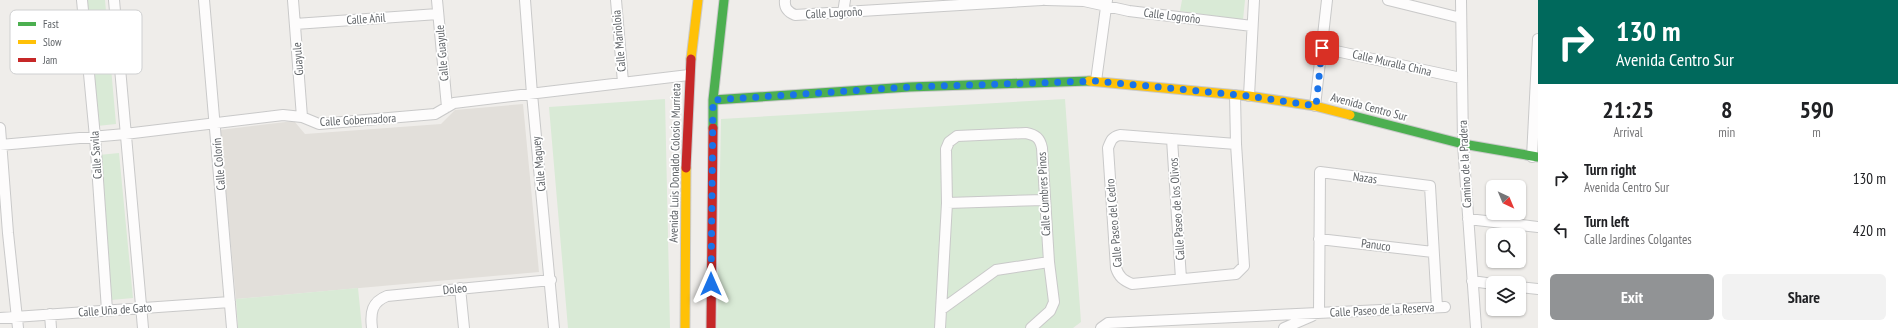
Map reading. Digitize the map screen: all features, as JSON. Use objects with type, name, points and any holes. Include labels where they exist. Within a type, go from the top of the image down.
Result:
[{"type":"street","name":"Calle Savila","points":[[82,0],[83,10]]},
{"type":"street","points":[[114,0],[115,10]]},
{"type":"street","name":"Calle Colorín","points":[[204,0],[216,123],[232,328]]},
{"type":"street","name":"Guayule","points":[[293,0],[302,117]]},
{"type":"street","name":"Calle Guayule","points":[[437,0],[447,107]]},
{"type":"street","name":"Calle Maguey","points":[[525,0],[532,94],[551,280],[554,328]]},
{"type":"street","name":"Calle Marioloia","points":[[616,0],[623,82]]},
{"type":"street","name":"Avenida Luis Donaldo Colosio Murrieta","points":[[685,328],[685,208],[689,75],[698,0]]},
{"type":"street","points":[[711,328],[713,100],[724,0]]},
{"type":"street","name":"Calle Logroño","points":[[785,0],[786,9],[789,13],[795,15],[843,13],[913,4],[1042,0]]},
{"type":"street","points":[[843,13],[845,0]]},
{"type":"street","name":"Calle Logroño","points":[[1046,0],[1107,3],[1128,11],[1252,26]]},
{"type":"street","points":[[1249,96],[1254,0]]},
{"type":"street","points":[[1316,106],[1327,0]]},
{"type":"street","points":[[1388,0],[1461,18]]},
{"type":"street","name":"Camino de la Pradera","points":[[1461,0],[1463,144],[1476,328]]},
{"type":"street","points":[[1096,81],[1107,3]]},
{"type":"street","name":"Calle Añil","points":[[295,24],[438,14]]},
{"type":"street","points":[[1535,157],[1538,39]]},
{"type":"street","name":"Calle Muralla China","points":[[1322,48],[1461,78]]},
{"type":"street","name":"Calle Savila","points":[[89,74],[107,310]]},
{"type":"street","points":[[120,74],[144,328]]},
{"type":"street","name":"Calle Gobernadora","points":[[1,145],[125,134],[282,115],[302,117],[320,124],[435,114],[454,103],[689,75]]},
{"type":"street","name":"Avenida Centro Sur","points":[[713,100],[909,87],[1096,81],[1249,96],[1316,106],[1463,144],[1535,157]]},
{"type":"street","name":"Calle Paseo del Cedro","points":[[1235,95],[1236,144],[1244,266],[1236,274],[1132,284],[1124,281],[1119,276],[1115,260],[1108,148],[1111,140],[1120,135],[1236,144]]},
{"type":"street","points":[[0,128],[8,233],[18,316],[18,328]]},
{"type":"street","name":"Calle Cumbres Pinos","points":[[940,328],[947,203],[946,149],[952,138],[957,136],[1026,133],[1034,135],[1040,140],[1049,262],[1054,289],[1054,302],[1050,311],[1031,328]]},
{"type":"street","name":"Calle Paseo de los Olivos","points":[[1172,139],[1181,279]]},
{"type":"street","name":"Nazas","points":[[1320,313],[1320,172],[1430,186],[1433,252],[1441,307]]},
{"type":"street","points":[[947,203],[1044,200]]},
{"type":"street","points":[[1468,219],[1538,227]]},
{"type":"street","name":"Panuco","points":[[1319,238],[1433,252]]},
{"type":"street","points":[[942,310],[996,270],[1049,262]]},
{"type":"street","name":"Doleo","points":[[372,328],[371,316],[373,307],[379,299],[387,296],[551,280]]},
{"type":"street","points":[[1472,281],[1486,283]]},
{"type":"street","points":[[460,288],[464,328]]},
{"type":"street","points":[[1526,288],[1538,289]]},
{"type":"street","name":"Calle Uña de Gato","points":[[0,318],[230,302]]},
{"type":"street","name":"Calle Paseo de la Reserva","points":[[1101,328],[1108,323],[1441,307]]},
{"type":"street","name":"Calle Paseo de la Reserva","points":[[1287,327],[1320,313]]},
{"type":"street","points":[[50,314],[51,328]]},
{"type":"shaded area","points":[[523,104],[539,272],[236,299],[220,130],[294,121],[305,134],[441,124],[455,110]]},
{"type":"green space","points":[[86,0],[105,0],[106,10],[87,10]]},
{"type":"green space","points":[[1182,0],[1245,0],[1243,20],[1180,11]]},
{"type":"green space","points":[[92,74],[112,74],[116,124],[97,126]]},
{"type":"green space","points":[[665,99],[670,328],[568,328],[549,107]]},
{"type":"green space","points":[[1065,99],[1081,322],[1073,328],[717,328],[721,119]]},
{"type":"green space","points":[[119,153],[133,298],[111,300],[99,155]]},
{"type":"green space","points":[[358,288],[362,328],[238,328],[236,299]]},
{"type":"traffic: fast","points":[[713,128],[713,100],[724,0]]},
{"type":"traffic: fast","points":[[713,100],[909,87],[1089,81]]},
{"type":"traffic: fast","points":[[1350,115],[1463,144],[1538,157]]},
{"type":"traffic: slow","points":[[691,59],[698,0]]},
{"type":"traffic: slow","points":[[1089,81],[1249,96],[1315,106],[1350,115]]},
{"type":"traffic: slow","points":[[685,328],[686,168]]},
{"type":"traffic: jam","points":[[686,168],[691,59]]},
{"type":"traffic: jam","points":[[711,328],[713,128]]},
{"type":"route","points":[[711,284],[713,100],[909,87],[1096,81],[1249,96],[1316,106],[1322,48]]}]
